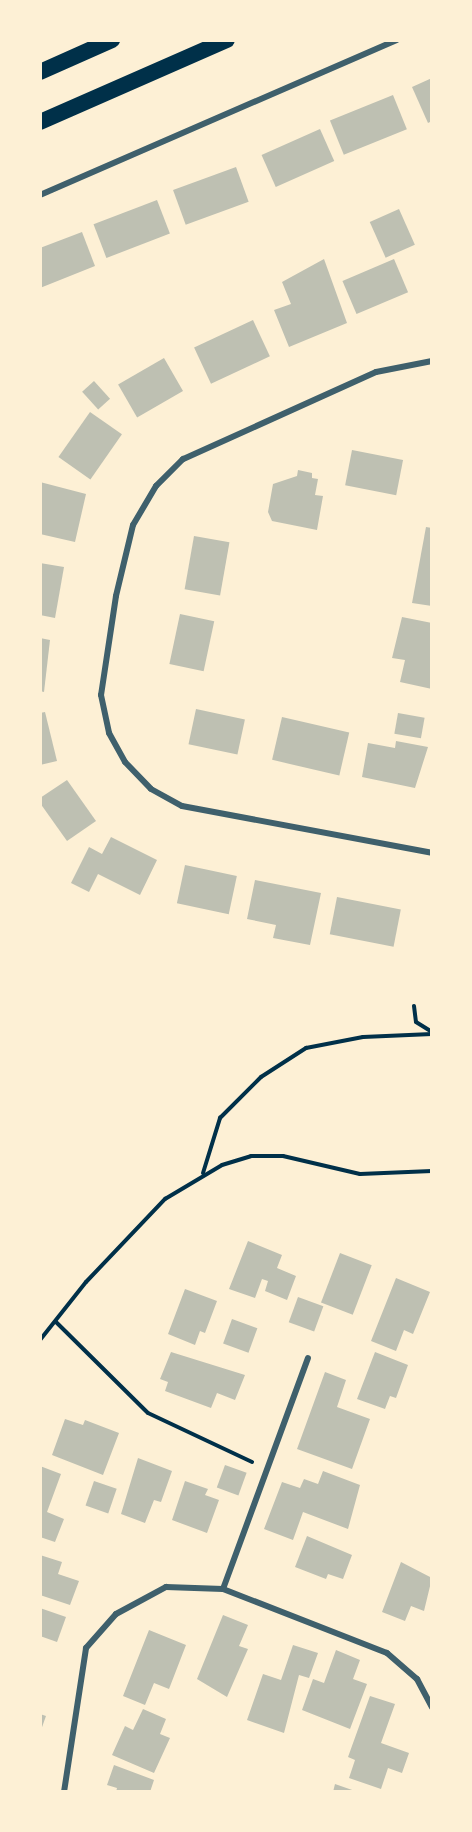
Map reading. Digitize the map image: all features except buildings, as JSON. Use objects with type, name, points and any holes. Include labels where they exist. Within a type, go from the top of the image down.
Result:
[{"type":"highway","points":[[40,72],[112,40]]},
{"type":"highway","points":[[40,122],[227,40]]},
{"type":"street","points":[[40,195],[397,40]]},
{"type":"street","points":[[432,361],[376,372],[183,459],[156,486],[133,525],[116,596],[101,695],[109,733],[126,762],[151,789],[182,806],[432,853]]},
{"type":"street","points":[[223,1589],[308,1358]]},
{"type":"street","points":[[64,1791],[86,1648],[116,1614],[151,1592],[166,1587],[223,1589],[387,1653],[417,1679],[432,1707]]},
{"type":"street","points":[[426,1696],[432,1690]]},
{"type":"path","points":[[414,1006],[416,1022],[432,1033]]},
{"type":"path","points":[[202,1174],[220,1118],[261,1077],[306,1048],[363,1037],[432,1033]]},
{"type":"path","points":[[40,1340],[132,1230],[165,1199],[202,1174],[231,1162],[262,1156],[283,1156],[360,1174],[432,1171]]},
{"type":"path","points":[[56,1322],[147,1413],[267,1468]]}]
